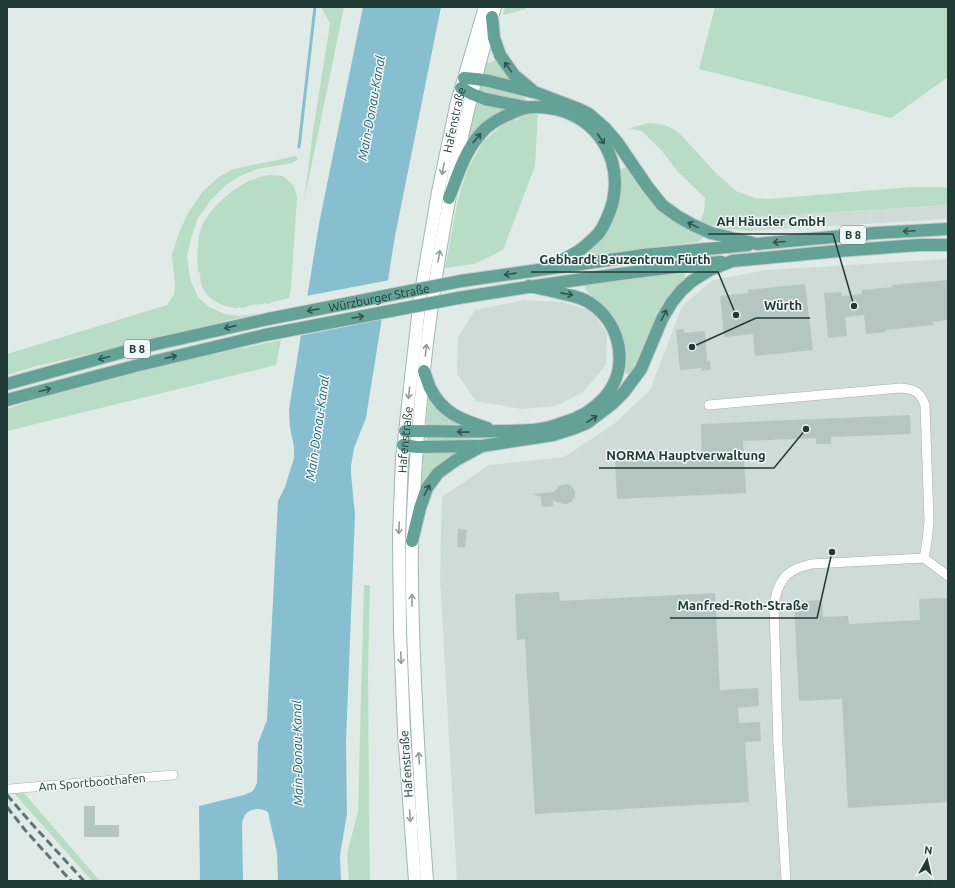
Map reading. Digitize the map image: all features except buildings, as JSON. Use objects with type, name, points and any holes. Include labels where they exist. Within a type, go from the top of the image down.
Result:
[{"type":"main road","name":"Hafenstraße","points":[[428,881],[417,732],[412,621],[412,541],[418,431],[433,294],[449,198],[472,94],[467,82],[485,7]]},
{"type":"main road","name":"Hafenstraße","points":[[415,881],[404,732],[400,631],[399,536],[403,445],[420,298],[438,192],[454,111],[494,12]]},
{"type":"main road","points":[[494,12],[494,38],[500,55],[514,76],[536,93]]},
{"type":"main road","points":[[467,82],[536,93],[589,114],[605,128],[617,142],[662,205],[693,226],[711,233],[757,244]]},
{"type":"main road","points":[[472,94],[485,99],[526,108]]},
{"type":"main road","points":[[449,198],[463,160],[484,130],[495,121],[513,112],[526,108],[545,106],[580,118],[593,129],[602,140],[610,155],[614,170],[614,192],[611,209],[599,232],[579,251],[545,269]]},
{"type":"main road","name":"B 8","points":[[757,244],[874,233],[948,229]]},
{"type":"main road","name":"Würzburger Straße","points":[[7,384],[134,350],[268,319],[461,281],[644,255],[757,244]]},
{"type":"main road","name":"B 8","points":[[732,261],[838,251],[919,245],[948,245]]},
{"type":"main road","points":[[403,445],[417,447],[482,446],[553,435],[587,423],[599,415],[624,392],[641,369],[662,318],[682,290],[692,281],[710,270],[732,261]]},
{"type":"main road","name":"Würzburger Straße","points":[[7,400],[135,366],[265,335],[529,286],[669,267],[732,261]]},
{"type":"main road","points":[[405,431],[470,432],[534,430],[576,418],[596,406],[604,399],[615,381],[620,360],[619,345],[613,328],[604,314],[590,302],[574,296],[529,286]]},
{"type":"main road","points":[[424,371],[431,389],[440,403],[453,415],[468,422],[498,431]]},
{"type":"main road","points":[[412,541],[427,488],[432,481],[447,465],[482,446]]},
{"type":"street","points":[[709,405],[900,388],[909,388],[917,392],[925,405],[929,521],[924,558]]},
{"type":"street","points":[[786,881],[778,745],[774,605],[776,594],[784,577],[794,569],[811,564],[924,558],[948,576]]},
{"type":"street","name":"Am Sportboothafen","points":[[10,789],[173,775]]},
{"type":"shaded area","points":[[948,205],[948,219],[751,231],[748,217]]},
{"type":"shaded area","points":[[948,259],[948,881],[457,881],[440,577],[442,497],[489,465],[564,457],[614,424],[650,390],[682,306],[713,280],[767,270]]},
{"type":"shaded area","points":[[524,300],[563,302],[592,311],[607,334],[606,365],[583,392],[556,406],[521,409],[476,401],[457,374],[458,337],[475,310]]},
{"type":"green space","points":[[321,7],[344,7],[304,202],[313,131],[330,24]]},
{"type":"green space","points":[[505,7],[526,7],[526,9],[503,15]]},
{"type":"green space","points":[[715,7],[948,7],[948,77],[891,118],[699,69]]},
{"type":"green space","points":[[498,60],[511,80],[483,75],[483,64]]},
{"type":"green space","points":[[479,87],[502,90],[526,99],[492,96],[479,90]]},
{"type":"green space","points":[[474,104],[503,105],[505,110],[469,140],[467,140]]},
{"type":"green space","points":[[538,113],[535,166],[503,250],[474,264],[445,268],[458,199],[468,168],[483,142],[500,127],[513,119],[516,121],[522,115]]},
{"type":"green space","points":[[651,123],[665,125],[675,130],[714,171],[736,191],[755,198],[769,199],[911,187],[943,187],[948,188],[948,205],[749,217],[751,231],[724,229],[700,222],[704,212],[705,198],[678,172],[662,151],[642,131],[633,129],[627,130],[639,125]]},
{"type":"green space","points":[[296,156],[298,159],[292,163],[257,169],[240,176],[227,184],[211,200],[198,218],[191,238],[187,256],[190,279],[198,297],[209,307],[225,314],[239,316],[259,313],[33,367],[7,375],[7,354],[167,305],[174,294],[175,285],[172,255],[187,215],[202,192],[219,177],[233,169]]},
{"type":"green space","points":[[623,168],[628,168],[703,237],[698,242],[589,256],[587,252],[606,231],[617,210],[620,195],[620,171]]},
{"type":"green space","points":[[269,175],[283,176],[294,186],[297,197],[291,288],[289,298],[266,304],[266,302],[263,304],[251,305],[242,308],[239,306],[239,308],[233,308],[216,302],[206,294],[203,289],[200,277],[201,273],[198,272],[198,242],[200,231],[206,218],[225,197],[249,181]]},
{"type":"green space","points":[[681,272],[685,274],[685,277],[668,300],[651,340],[640,361],[634,369],[628,374],[626,373],[624,367],[625,355],[623,342],[617,325],[612,317],[586,291],[585,287],[587,284]]},
{"type":"green space","points":[[281,340],[276,365],[7,431],[7,409],[31,401],[181,361]]},
{"type":"green space","points":[[429,396],[457,424],[430,425],[427,423]]},
{"type":"green space","points":[[471,435],[472,439],[439,441],[427,440],[427,437]]},
{"type":"green space","points":[[427,452],[458,452],[423,484],[423,456]]},
{"type":"green space","points":[[364,585],[370,585],[368,672],[370,881],[349,881],[347,854],[358,812]]},
{"type":"green space","points":[[23,792],[100,881],[92,881],[14,793]]},
{"type":"water","name":"Main-Donau-Kanal","points":[[363,7],[441,7],[395,236],[366,418],[354,448],[351,466],[355,515],[346,741],[347,814],[340,855],[341,881],[278,881],[277,853],[268,812],[259,809],[247,813],[242,822],[243,881],[200,881],[199,806],[244,795],[253,791],[257,783],[258,743],[267,720],[278,501],[285,487],[294,458],[289,409],[319,224]]},
{"type":"pier","points":[[390,280],[384,319],[299,336],[306,296]]},
{"type":"waterway","points":[[299,147],[315,7]]},
{"type":"railway","points":[[7,795],[84,881]]},
{"type":"railway","points":[[7,807],[25,830],[71,881]]},
{"type":"place","name":"AH Häusler GmbH","points":[[854,306]]},
{"type":"place","name":"Gebhardt Bauzentrum Fürth","points":[[736,315]]},
{"type":"place","name":"Würth","points":[[692,347]]},
{"type":"place","name":"NORMA Hauptverwaltung","points":[[806,429]]},
{"type":"place","name":"Manfred-Roth-Straße","points":[[832,552]]}]
